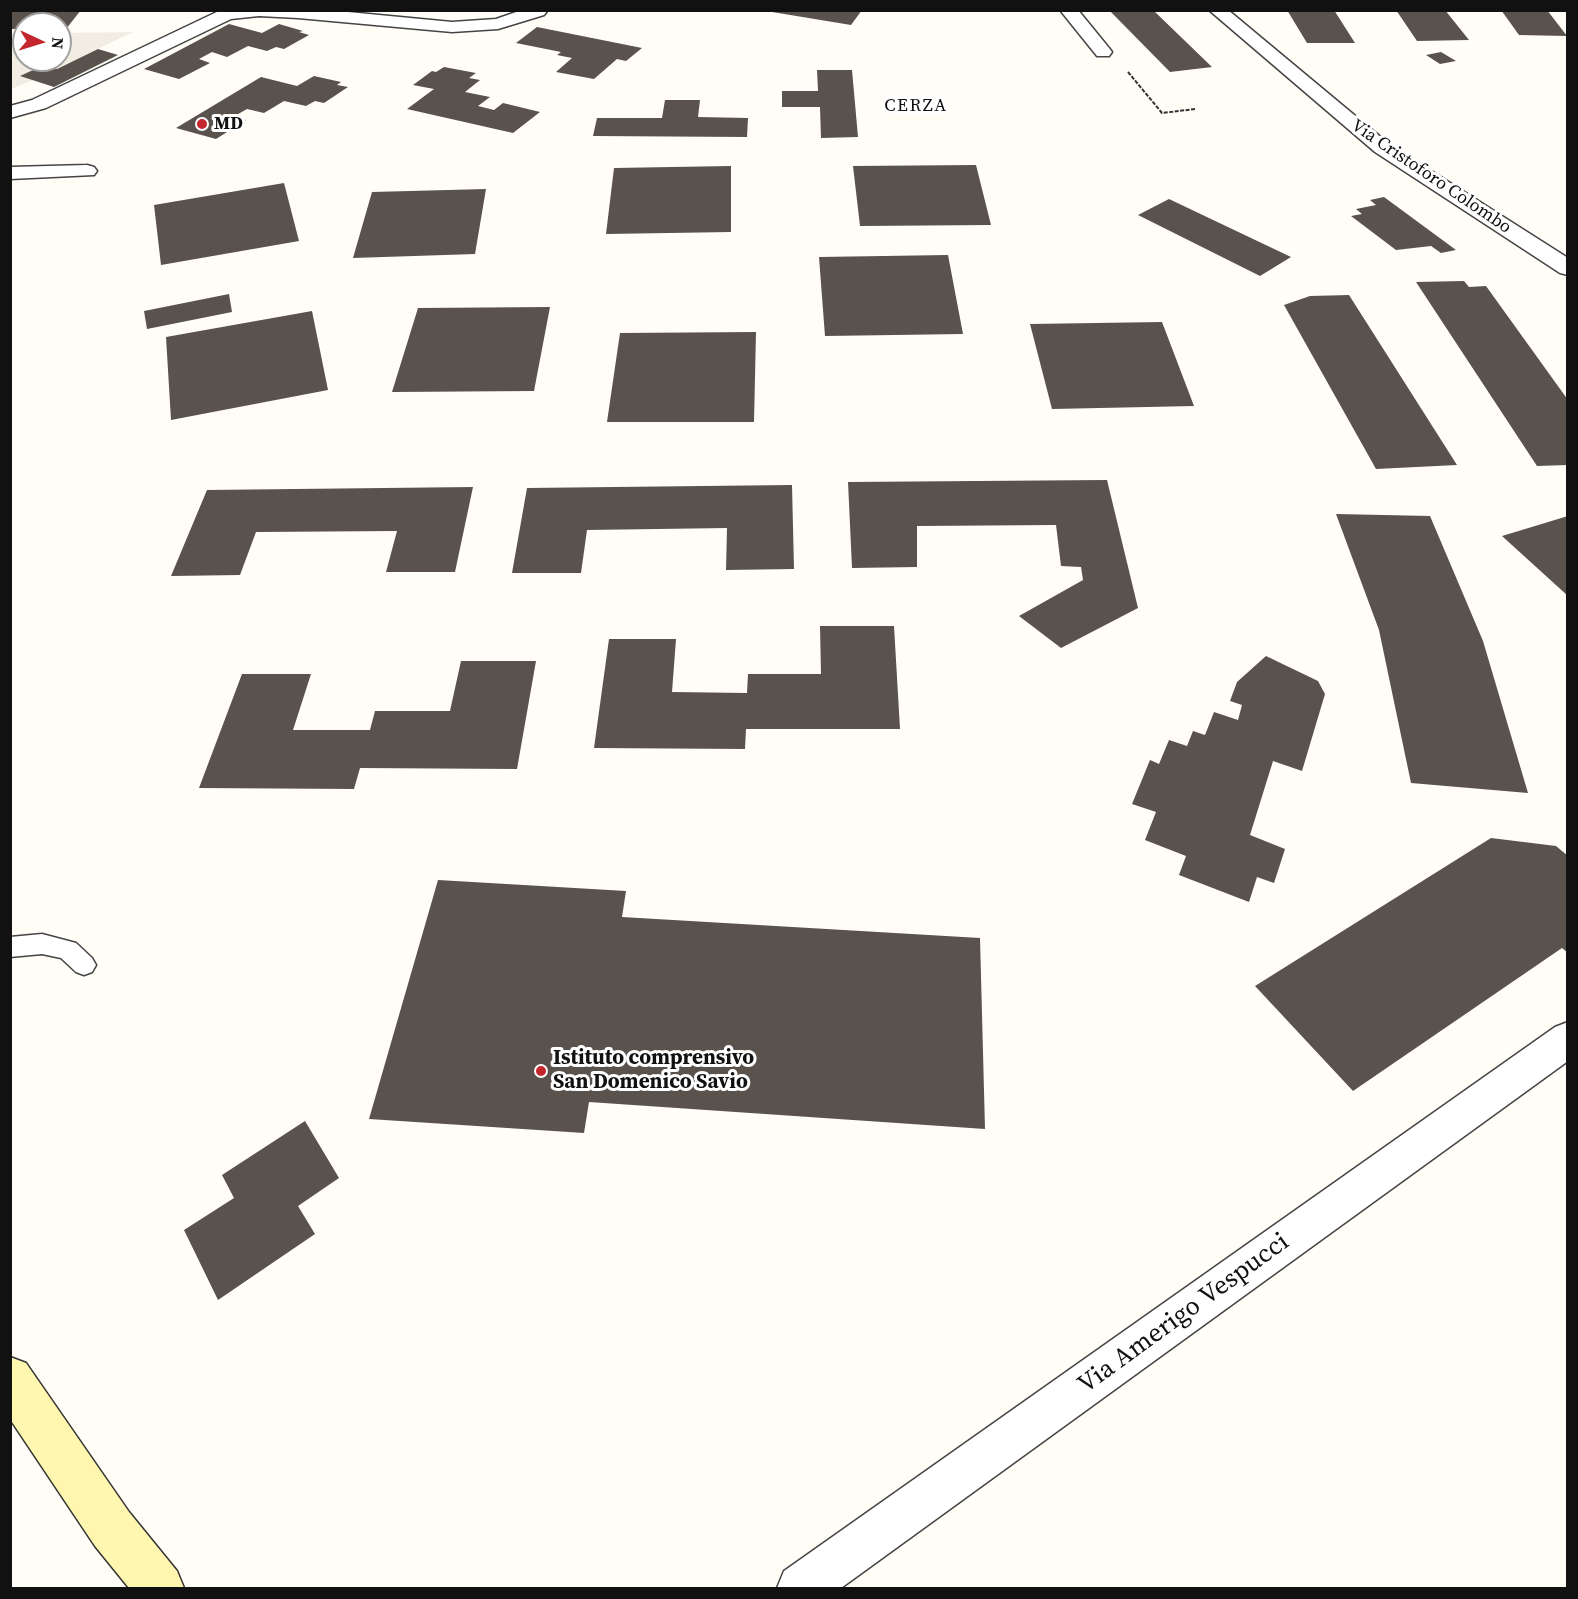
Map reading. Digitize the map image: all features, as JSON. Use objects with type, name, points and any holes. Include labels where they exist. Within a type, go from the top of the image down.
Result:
[{"type":"main road","points":[[10,1379],[112,1529],[160,1588]]},
{"type":"street","points":[[1068,10],[1102,52]]},
{"type":"street","name":"Via Cristoforo Colombo","points":[[1217,10],[1382,148],[1568,268]]},
{"type":"street","points":[[10,112],[39,104],[227,14],[259,11],[298,13],[452,27],[498,24],[538,11]]},
{"type":"street","points":[[10,173],[87,171]]},
{"type":"street","name":"Via Amerigo Vespucci","points":[[801,1588],[1568,1039]]},
{"type":"lane","points":[[10,947],[42,944],[68,950],[84,965]]},
{"type":"path","points":[[1102,52],[1116,57],[1162,113],[1195,109]]},
{"type":"shaded area","points":[[133,32],[72,61],[72,33]]},
{"type":"shaded area","points":[[11,35],[12,72],[50,72],[11,89]]},
{"type":"building","points":[[81,10],[72,21],[72,12],[12,12],[12,29],[10,29],[10,12]]},
{"type":"building","points":[[760,10],[862,10],[851,25]]},
{"type":"building","points":[[1109,10],[1153,10],[1212,67],[1170,72]]},
{"type":"building","points":[[1287,10],[1334,10],[1355,43],[1307,43]]},
{"type":"building","points":[[1396,10],[1445,10],[1469,40],[1417,41]]},
{"type":"building","points":[[1501,10],[1547,10],[1567,36],[1519,35]]},
{"type":"building","points":[[229,24],[262,33],[279,24],[309,35],[284,49],[276,47],[267,51],[248,46],[227,57],[212,52],[199,59],[210,63],[179,79],[144,69]]},
{"type":"building","points":[[537,27],[642,48],[626,61],[617,59],[594,79],[556,72],[572,58],[557,55],[561,52],[516,43]]},
{"type":"building","points":[[98,49],[118,55],[54,87],[20,76],[29,72],[72,72],[72,62]]},
{"type":"building","points":[[1441,52],[1456,61],[1440,64],[1426,55]]},
{"type":"building","points":[[444,67],[476,73],[469,78],[480,80],[465,92],[490,97],[478,106],[494,110],[503,103],[540,112],[513,133],[407,109],[434,89],[413,85],[432,71],[436,72]]},
{"type":"building","points":[[817,70],[852,70],[858,137],[821,138],[820,107],[782,107],[782,91],[818,91]]},
{"type":"building","points":[[314,76],[341,82],[337,85],[348,87],[324,103],[315,101],[306,106],[284,101],[264,113],[247,109],[233,117],[246,120],[216,139],[176,128],[261,77],[297,86]]},
{"type":"building","points":[[665,100],[700,100],[698,117],[748,118],[747,137],[593,136],[597,118],[662,118]]},
{"type":"building","points":[[976,165],[991,225],[860,226],[853,166]]},
{"type":"building","points":[[731,166],[731,232],[606,234],[614,168]]},
{"type":"building","points":[[284,183],[299,241],[161,265],[154,205]]},
{"type":"building","points":[[486,189],[475,254],[353,258],[372,192]]},
{"type":"building","points":[[1384,197],[1456,250],[1441,253],[1431,246],[1396,250],[1351,216],[1362,214],[1356,209],[1376,205],[1370,200]]},
{"type":"building","points":[[1169,199],[1291,257],[1260,276],[1138,215]]},
{"type":"building","points":[[948,255],[963,334],[825,336],[819,257]]},
{"type":"building","points":[[1464,281],[1469,287],[1486,286],[1568,400],[1568,465],[1537,466],[1416,282]]},
{"type":"building","points":[[229,294],[232,312],[147,329],[144,311]]},
{"type":"building","points":[[1349,295],[1457,465],[1376,469],[1284,305],[1310,296]]},
{"type":"building","points":[[550,307],[534,391],[392,392],[418,308]]},
{"type":"building","points":[[312,311],[328,390],[171,420],[166,337]]},
{"type":"building","points":[[1162,322],[1194,406],[1052,409],[1030,324]]},
{"type":"building","points":[[756,332],[754,422],[607,422],[620,333]]},
{"type":"building","points":[[1107,480],[1138,608],[1061,648],[1019,616],[1083,580],[1081,567],[1061,566],[1056,525],[917,526],[917,567],[852,568],[848,482]]},
{"type":"building","points":[[792,485],[794,569],[726,570],[727,528],[587,530],[581,573],[512,573],[527,488]]},
{"type":"building","points":[[473,487],[455,572],[386,572],[397,531],[256,532],[240,575],[171,576],[207,490]]},
{"type":"building","points":[[1336,514],[1430,516],[1483,641],[1528,793],[1411,783],[1379,630]]},
{"type":"building","points":[[1568,516],[1568,596],[1502,536]]},
{"type":"building","points":[[820,626],[894,626],[900,729],[746,729],[745,749],[594,748],[609,639],[676,639],[672,692],[747,693],[748,674],[821,674]]},
{"type":"building","points":[[1266,656],[1318,681],[1325,694],[1302,771],[1273,761],[1250,835],[1285,849],[1274,883],[1257,877],[1249,902],[1179,875],[1186,856],[1145,840],[1156,812],[1132,804],[1150,760],[1159,764],[1169,740],[1187,746],[1193,731],[1205,735],[1214,712],[1238,720],[1242,705],[1230,701],[1237,682]]},
{"type":"building","points":[[461,661],[536,661],[517,769],[360,768],[354,789],[199,788],[242,674],[311,674],[293,730],[370,730],[375,711],[450,711]]},
{"type":"building","points":[[1491,838],[1556,846],[1568,856],[1568,953],[1562,948],[1353,1091],[1255,986]]},
{"type":"building","points":[[438,880],[626,891],[622,917],[980,938],[985,1129],[589,1102],[584,1133],[369,1119]]},
{"type":"building","points":[[305,1121],[339,1178],[298,1206],[315,1234],[218,1300],[184,1230],[234,1198],[222,1175]]},
{"type":"place","name":"MD","points":[[202,124]]},
{"type":"place","name":"Istituto comprensivo San Domenico Savio","points":[[541,1071]]},
{"type":"district","name":"CERZA","points":[[916,106]]}]
